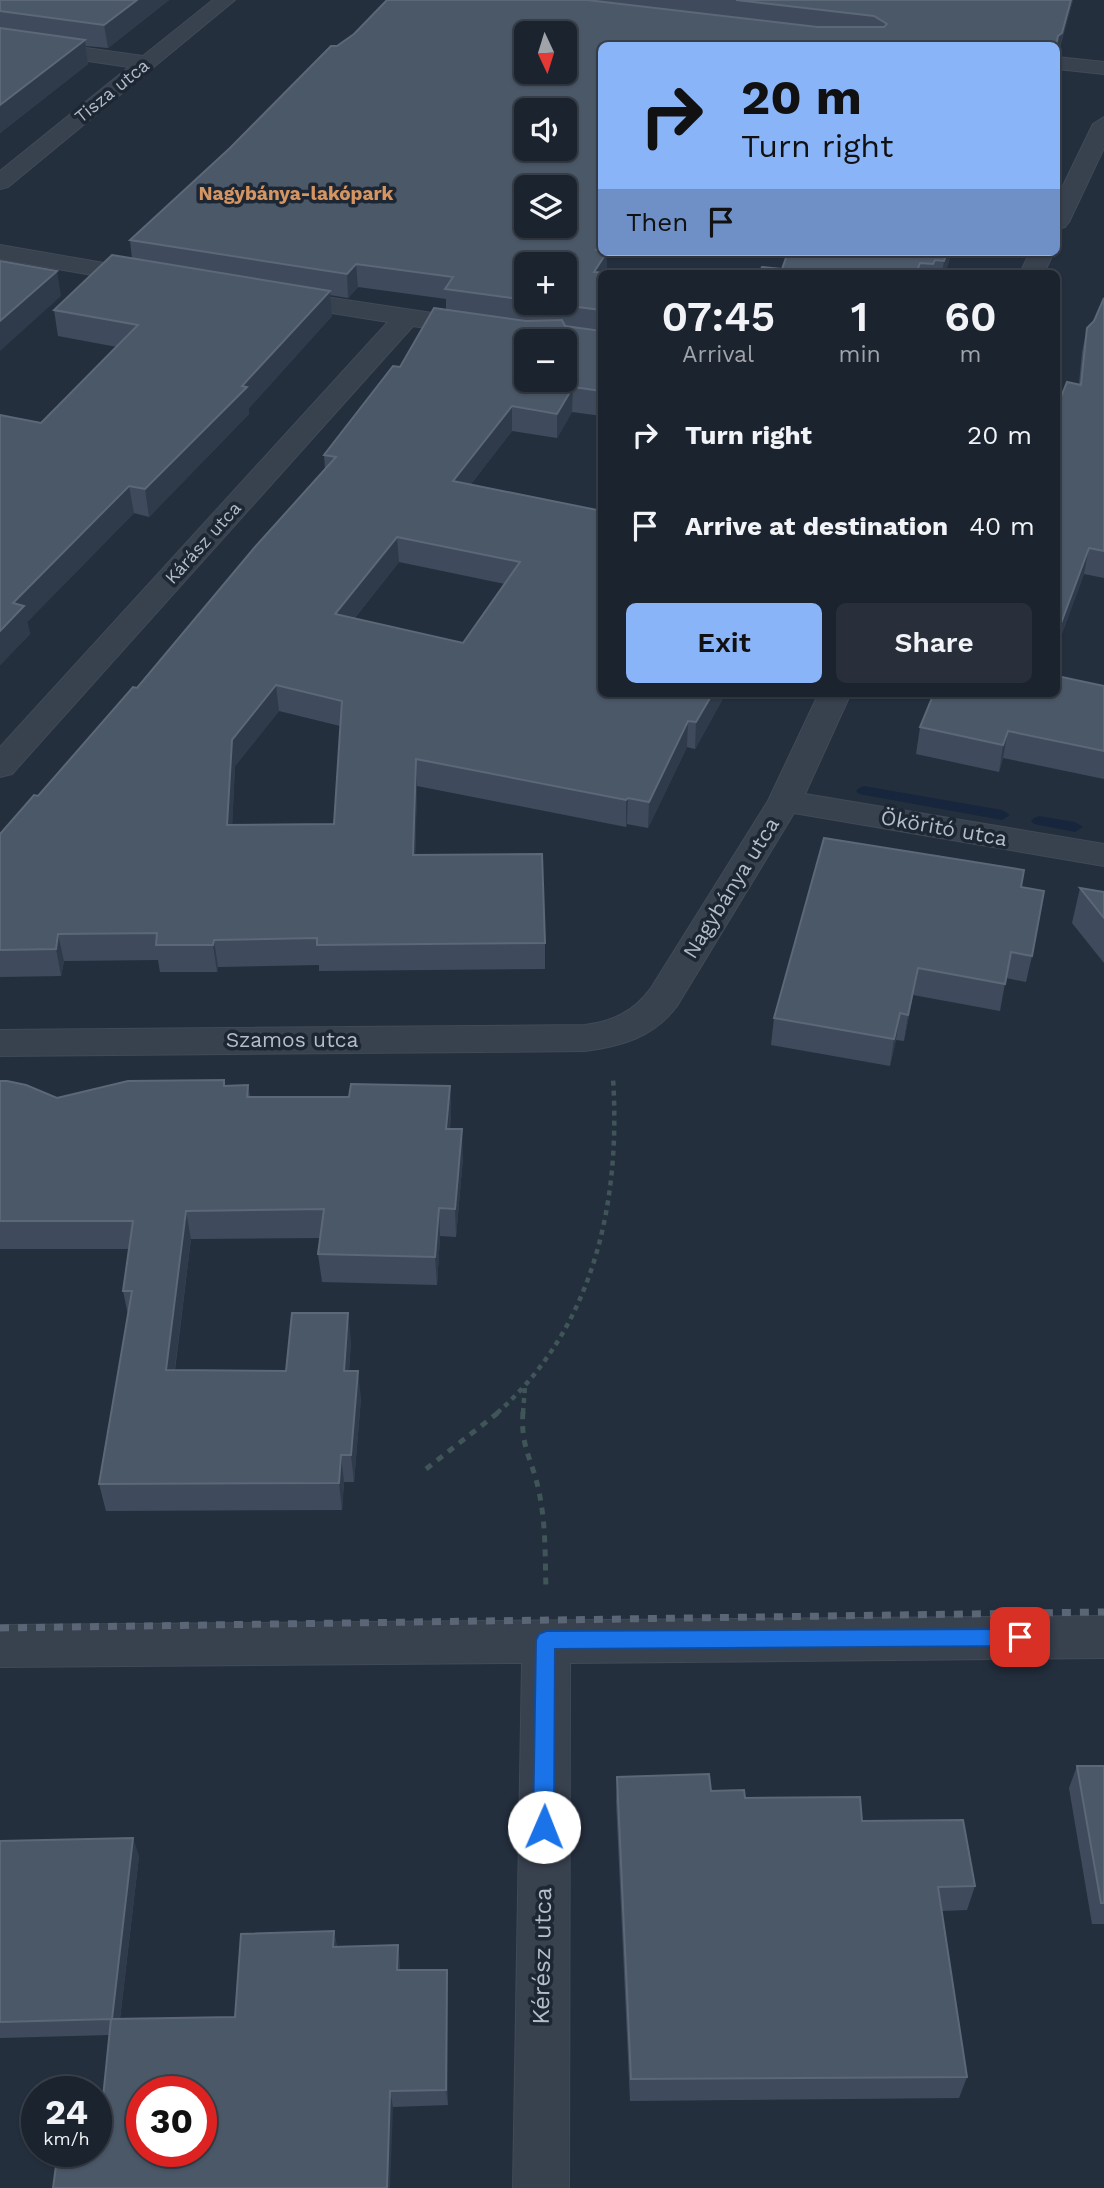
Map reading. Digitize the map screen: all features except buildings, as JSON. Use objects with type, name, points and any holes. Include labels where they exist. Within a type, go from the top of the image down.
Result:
[{"type":"street","name":"Tisza utca","points":[[0,182],[225,0]]},
{"type":"street","points":[[0,42],[147,63]]},
{"type":"street","points":[[1060,63],[1104,68]]},
{"type":"street","points":[[1060,216],[1104,124]]},
{"type":"street","points":[[0,252],[168,281]]},
{"type":"street","points":[[261,295],[501,331]]},
{"type":"street","name":"Kárász utca","points":[[0,767],[406,318]]},
{"type":"street","name":"Nagybánya utca","points":[[596,1037],[643,1021],[655,1011],[785,801],[833,697]]},
{"type":"street","name":"Ököritó utca","points":[[785,801],[1104,855]]},
{"type":"street","name":"Szamos utca","points":[[0,1043],[596,1037]]},
{"type":"street","points":[[0,1646],[1104,1637]]},
{"type":"street","name":"Kérész utca","points":[[541,2188],[546,1640]]},
{"type":"path","points":[[426,1469],[475,1432],[525,1385],[575,1314],[602,1240],[614,1173],[616,1102],[596,1037]]},
{"type":"path","points":[[525,1385],[522,1425],[527,1460],[539,1489],[543,1517],[546,1640]]},
{"type":"waterway","points":[[864,791],[1002,815]]},
{"type":"waterway","points":[[1039,821],[1075,827]]},
{"type":"railway","points":[[0,1628],[1104,1612]]},
{"type":"district","name":"Nagybánya-lakópark","points":[[296,193]]},
{"type":"route","points":[[544,1827],[546,1640],[1020,1637]]}]
